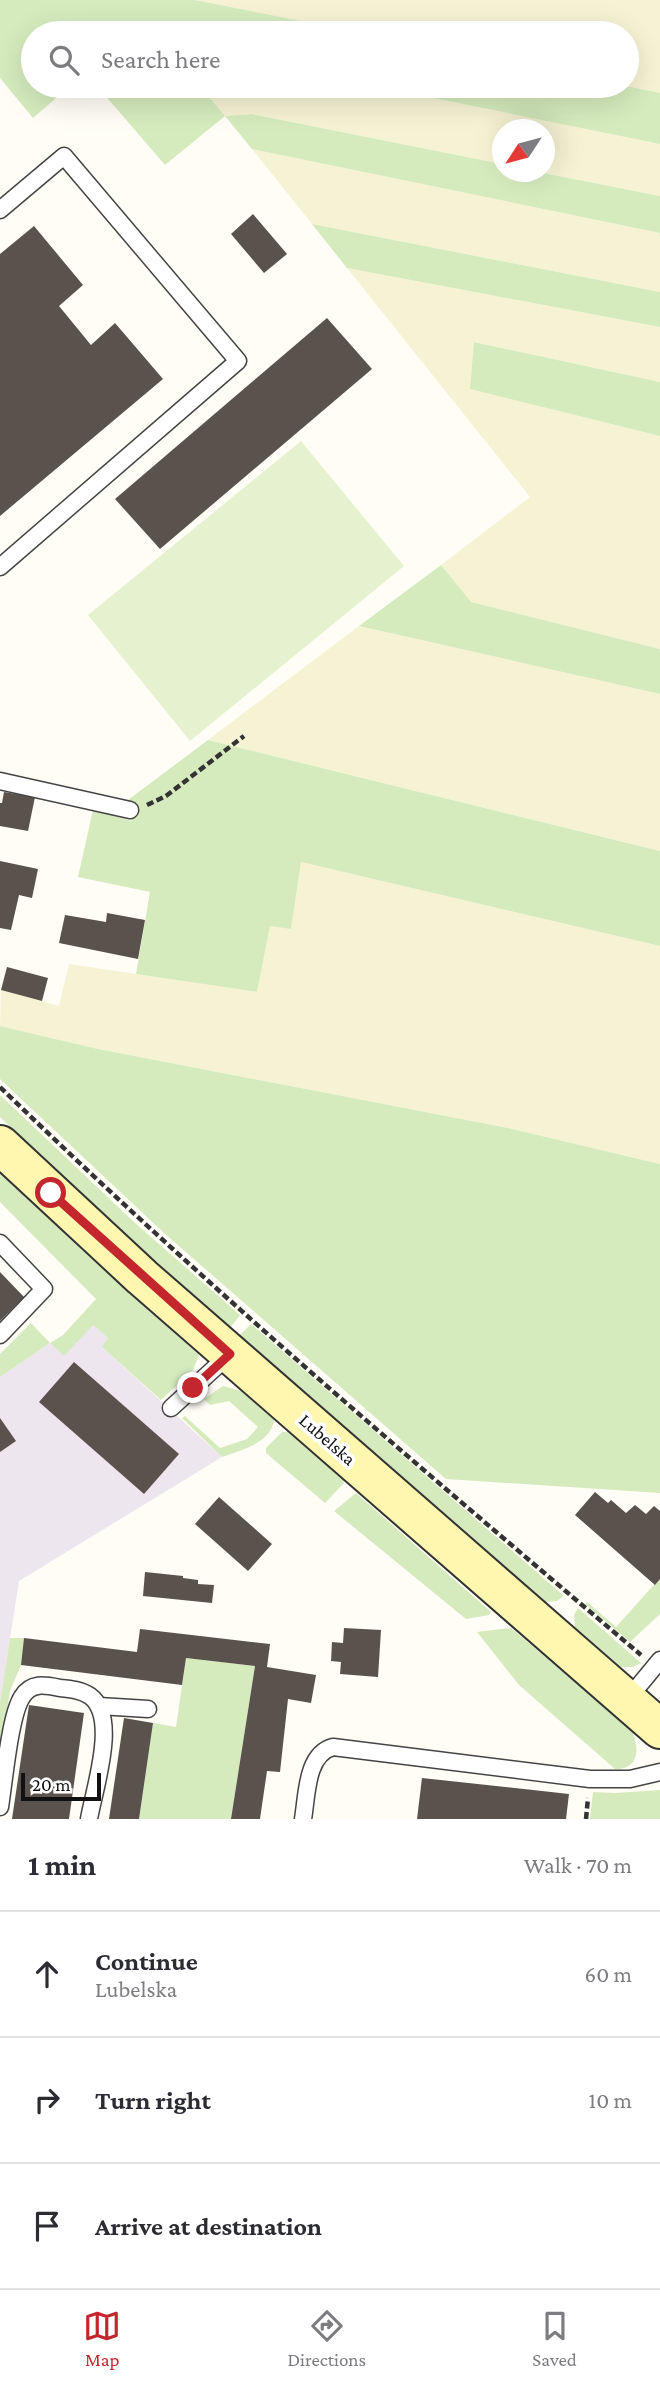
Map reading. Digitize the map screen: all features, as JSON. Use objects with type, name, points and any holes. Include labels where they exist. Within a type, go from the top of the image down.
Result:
[{"type":"street","name":"Lubelska","points":[[0,1145],[230,1354],[660,1729]]},
{"type":"lane","points":[[0,210],[64,156],[238,361],[0,567]]},
{"type":"lane","points":[[0,781],[130,810]]},
{"type":"lane","points":[[0,1243],[44,1289],[0,1335]]},
{"type":"lane","points":[[171,1408],[230,1354]]},
{"type":"lane","points":[[627,1700],[657,1663]]},
{"type":"lane","points":[[0,1807],[16,1710],[26,1691],[40,1684],[82,1691],[99,1706],[105,1734],[89,1819]]},
{"type":"lane","points":[[99,1706],[148,1709]]},
{"type":"lane","points":[[303,1819],[317,1755],[332,1747],[590,1779],[630,1779],[660,1772]]},
{"type":"path","points":[[130,810],[142,808],[166,796],[244,736]]},
{"type":"path","points":[[0,1087],[155,1234],[474,1514],[657,1663]]},
{"type":"shaded area","points":[[195,0],[660,0],[660,93],[639,89],[639,21],[301,21]]},
{"type":"shaded area","points":[[210,98],[433,98],[537,119],[492,119],[492,162],[252,114],[225,116]]},
{"type":"shaded area","points":[[555,123],[660,144],[660,196],[555,175]]},
{"type":"shaded area","points":[[252,149],[660,233],[660,292],[312,224]]},
{"type":"shaded area","points":[[347,268],[660,327],[660,382],[475,342],[470,389],[660,436],[660,649],[470,602],[441,565],[530,497]]},
{"type":"shaded area","points":[[359,626],[660,694],[660,851],[208,740]]},
{"type":"shaded area","points":[[301,862],[660,946],[660,1164],[508,1128],[98,1049],[0,1026],[1,990],[59,1006],[69,964],[257,992],[270,926],[291,928]]},
{"type":"shaded area","points":[[93,1324],[108,1338],[103,1348],[222,1457],[19,1581],[0,1702],[0,1377],[50,1343],[64,1355]]},
{"type":"green space","points":[[0,0],[195,0],[301,21],[21,21],[21,98],[56,98],[33,118],[0,78]]},
{"type":"green space","points":[[639,89],[660,93],[660,144],[555,123],[555,119],[537,119],[433,98],[639,98]]},
{"type":"green space","points":[[107,98],[210,98],[225,116],[165,165]]},
{"type":"green space","points":[[252,114],[492,162],[492,182],[555,182],[555,175],[660,196],[660,233],[252,149],[225,116]]},
{"type":"green space","points":[[312,224],[660,292],[660,327],[347,268]]},
{"type":"green space","points":[[474,342],[660,382],[660,436],[470,389]]},
{"type":"green space","points":[[301,441],[404,566],[190,741],[88,615]]},
{"type":"green space","points":[[441,565],[471,602],[660,649],[660,694],[359,626]]},
{"type":"green space","points":[[208,740],[660,851],[660,946],[301,862],[291,929],[270,926],[257,992],[136,974],[150,892],[78,877],[93,810],[132,821],[128,800]]},
{"type":"green space","points":[[0,1026],[98,1049],[508,1128],[660,1164],[660,1493],[446,1479],[164,1233],[0,1079]]},
{"type":"green space","points":[[0,1095],[135,1223],[240,1315],[230,1328],[114,1225],[0,1117]]},
{"type":"green space","points":[[0,1172],[87,1255],[199,1355],[193,1370],[161,1400],[102,1347],[108,1338],[93,1325],[64,1356],[50,1343],[63,1335],[96,1299],[0,1202]]},
{"type":"green space","points":[[31,1323],[50,1343],[0,1377],[0,1354]]},
{"type":"green space","points":[[251,1324],[564,1596],[557,1601],[546,1602],[240,1335]]},
{"type":"green space","points":[[223,1386],[241,1391],[274,1420],[272,1428],[261,1440],[222,1457],[182,1418],[185,1416],[220,1448],[247,1439],[258,1427],[229,1401],[210,1405],[204,1399]]},
{"type":"green space","points":[[282,1432],[288,1432],[342,1477],[344,1483],[325,1503],[266,1453],[266,1448]]},
{"type":"green space","points":[[356,1493],[491,1612],[489,1615],[466,1619],[334,1511]]},
{"type":"green space","points":[[660,1578],[660,1614],[630,1642],[585,1604],[587,1602],[616,1627]]},
{"type":"green space","points":[[578,1608],[641,1663],[632,1667],[621,1667],[575,1627],[574,1615]]},
{"type":"green space","points":[[511,1628],[632,1731],[636,1757],[629,1766],[615,1769],[519,1685],[477,1632]]},
{"type":"green space","points":[[10,1638],[24,1638],[21,1665],[10,1691],[0,1758],[0,1702]]},
{"type":"green space","points":[[186,1658],[255,1666],[231,1819],[139,1819],[153,1723],[176,1727]]},
{"type":"green space","points":[[660,1790],[660,1819],[590,1819],[593,1792]]},
{"type":"building","points":[[253,214],[287,254],[264,273],[231,234]]},
{"type":"building","points":[[34,226],[83,285],[59,306],[91,345],[115,323],[163,379],[0,516],[0,254]]},
{"type":"building","points":[[327,318],[372,369],[160,549],[115,499]]},
{"type":"building","points":[[4,792],[35,797],[28,831],[0,826],[0,803]]},
{"type":"building","points":[[0,861],[38,869],[32,898],[19,895],[11,930],[0,928]]},
{"type":"building","points":[[107,913],[145,920],[138,959],[59,943],[65,915],[106,922]]},
{"type":"building","points":[[7,967],[48,978],[42,1001],[1,990]]},
{"type":"building","points":[[0,1272],[24,1297],[0,1321]]},
{"type":"building","points":[[74,1362],[179,1454],[144,1494],[39,1402]]},
{"type":"building","points":[[0,1418],[16,1441],[0,1452]]},
{"type":"building","points":[[595,1492],[608,1503],[611,1500],[626,1513],[635,1505],[646,1514],[654,1506],[660,1511],[660,1579],[655,1585],[575,1515]]},
{"type":"building","points":[[219,1497],[272,1544],[248,1571],[195,1524]]},
{"type":"building","points":[[145,1572],[183,1576],[198,1580],[198,1584],[214,1585],[212,1603],[143,1596]]},
{"type":"building","points":[[344,1628],[381,1630],[378,1677],[340,1674],[341,1662],[331,1661],[332,1642],[343,1643]]},
{"type":"building","points":[[140,1629],[270,1644],[267,1667],[316,1675],[311,1703],[288,1699],[280,1772],[267,1771],[260,1819],[231,1819],[255,1666],[186,1658],[182,1685],[21,1665],[24,1638],[137,1652]]},
{"type":"building","points":[[29,1705],[84,1713],[69,1819],[12,1819]]},
{"type":"building","points":[[124,1718],[153,1723],[139,1819],[109,1819]]},
{"type":"building","points":[[422,1778],[569,1794],[566,1819],[417,1819]]},
{"type":"route","points":[[51,1193],[230,1354],[193,1388]]}]
